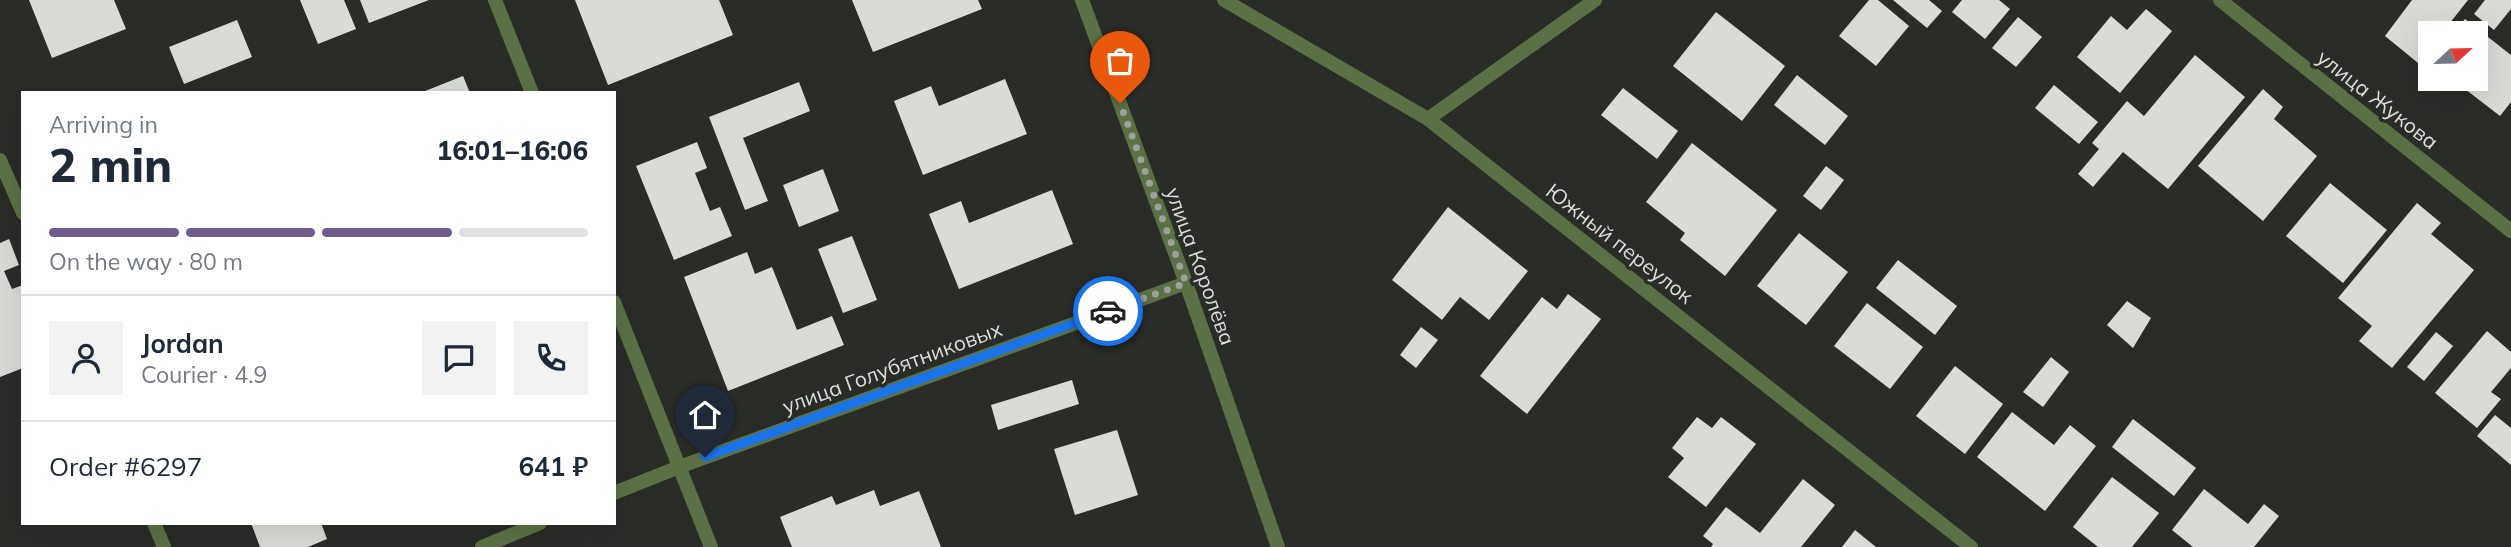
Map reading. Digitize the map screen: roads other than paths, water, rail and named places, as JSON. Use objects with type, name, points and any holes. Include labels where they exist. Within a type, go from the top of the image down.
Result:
[{"type":"street","points":[[495,0],[531,91]]},
{"type":"street","name":"улица Королёва","points":[[1082,0],[1186,283],[1278,547]]},
{"type":"street","name":"Южный переулок","points":[[1224,0],[1428,119],[1971,547]]},
{"type":"street","points":[[1428,119],[1595,0]]},
{"type":"street","name":"улица Жукова","points":[[2220,0],[2511,231]]},
{"type":"street","points":[[0,160],[21,209]]},
{"type":"street","name":"улица Голубятниковых","points":[[616,492],[1186,283]]},
{"type":"street","points":[[616,307],[711,547]]},
{"type":"street","points":[[155,525],[164,547]]},
{"type":"street","points":[[482,547],[535,525]]}]
